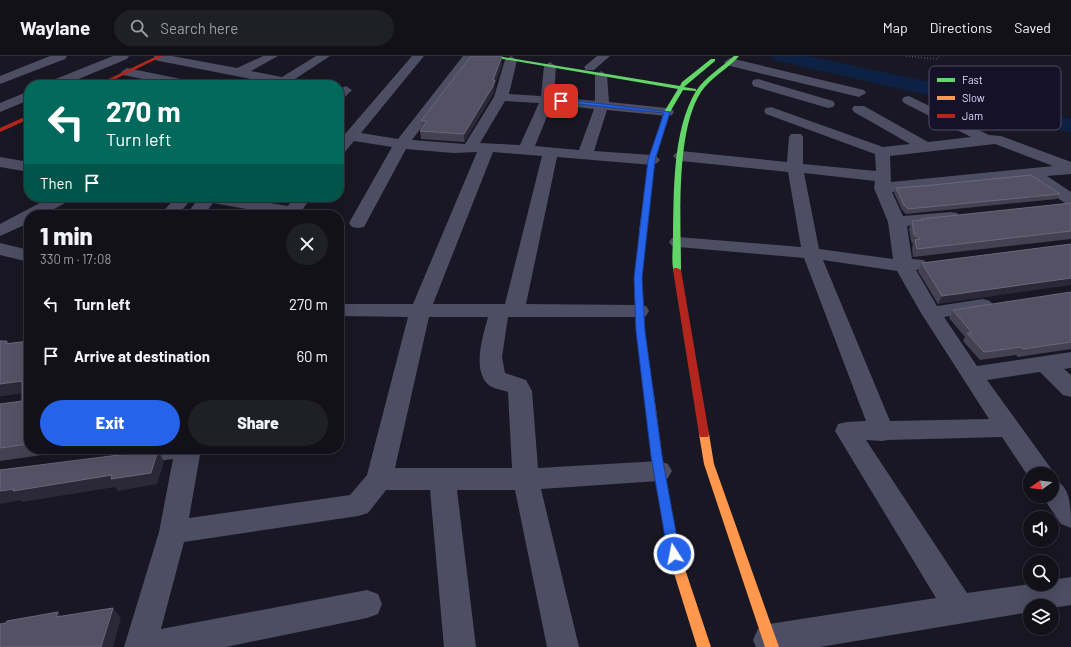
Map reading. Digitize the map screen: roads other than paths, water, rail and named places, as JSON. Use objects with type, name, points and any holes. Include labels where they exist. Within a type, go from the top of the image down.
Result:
[{"type":"street","points":[[0,80],[61,56]]},
{"type":"street","points":[[65,80],[123,56]]},
{"type":"street","points":[[110,80],[160,56],[190,63],[218,61],[244,73],[270,80]]},
{"type":"street","points":[[235,80],[272,56]]},
{"type":"street","points":[[286,80],[324,56]]},
{"type":"street","points":[[348,132],[418,56]]},
{"type":"street","points":[[358,223],[402,143],[469,56]]},
{"type":"street","points":[[488,56],[511,60],[546,60],[596,71],[682,85]]},
{"type":"street","points":[[527,56],[596,71],[701,89]]},
{"type":"street","points":[[585,155],[602,104],[596,71],[604,56]]},
{"type":"street","points":[[704,647],[674,554],[659,471],[640,331],[638,278],[652,160],[667,112],[682,85],[719,56]]},
{"type":"street","points":[[860,93],[734,59],[701,89],[689,111],[681,156],[677,272],[709,464],[770,644],[960,609],[1071,591]]},
{"type":"street","points":[[469,149],[501,98],[511,60]]},
{"type":"street","points":[[526,150],[547,100],[546,60]]},
{"type":"street","points":[[190,80],[218,61]]},
{"type":"street","points":[[155,78],[190,63]]},
{"type":"street","points":[[6,66],[26,70]]},
{"type":"street","points":[[127,72],[165,80]]},
{"type":"street","points":[[720,72],[734,76]]},
{"type":"street","points":[[749,81],[828,104]]},
{"type":"street","points":[[0,84],[24,89]]},
{"type":"street","points":[[0,108],[24,97]]},
{"type":"street","points":[[501,98],[602,104],[667,112]]},
{"type":"street","points":[[909,100],[929,110]]},
{"type":"street","points":[[859,109],[926,147]]},
{"type":"street","points":[[771,110],[882,152],[996,139],[1038,154],[1071,169]]},
{"type":"street","points":[[0,130],[24,119]]},
{"type":"street","points":[[968,130],[987,140]]},
{"type":"street","points":[[348,132],[402,143],[469,149],[487,147],[551,151],[652,160]]},
{"type":"street","points":[[796,137],[795,168],[811,253],[882,432]]},
{"type":"street","points":[[173,532],[358,505],[379,479],[420,311],[487,147]]},
{"type":"street","points":[[551,151],[507,311],[490,363],[493,374],[497,379],[518,386],[520,391],[526,479],[563,647]]},
{"type":"street","points":[[882,152],[883,183],[897,222],[904,266],[931,313],[971,375],[1036,467]]},
{"type":"street","points":[[681,156],[795,168],[883,183],[1033,174],[1071,169]]},
{"type":"street","points":[[0,162],[24,166]]},
{"type":"street","points":[[1033,174],[1071,199]]},
{"type":"street","points":[[39,210],[54,202]]},
{"type":"street","points":[[173,210],[181,202]]},
{"type":"street","points":[[199,210],[205,202]]},
{"type":"street","points":[[230,202],[274,210]]},
{"type":"street","points":[[897,222],[968,216]]},
{"type":"street","points":[[0,231],[24,218]]},
{"type":"street","points":[[678,242],[811,253],[904,266],[936,262]]},
{"type":"street","points":[[0,249],[24,255]]},
{"type":"street","points":[[931,313],[1001,303]]},
{"type":"street","points":[[344,310],[639,311]]},
{"type":"street","points":[[971,375],[1071,360]]},
{"type":"street","points":[[1045,364],[1071,389]]},
{"type":"street","points":[[960,609],[847,431],[882,432],[1008,428]]},
{"type":"street","points":[[107,458],[138,454]]},
{"type":"street","points":[[140,647],[173,532],[187,454]]},
{"type":"street","points":[[379,479],[526,479],[659,471]]},
{"type":"street","points":[[442,479],[460,647]]},
{"type":"street","points":[[1059,499],[1071,516]]},
{"type":"street","points":[[148,647],[367,604]]},
{"type":"waterway","points":[[781,56],[929,89]]},
{"type":"waterway","points":[[1061,123],[1071,126]]}]
